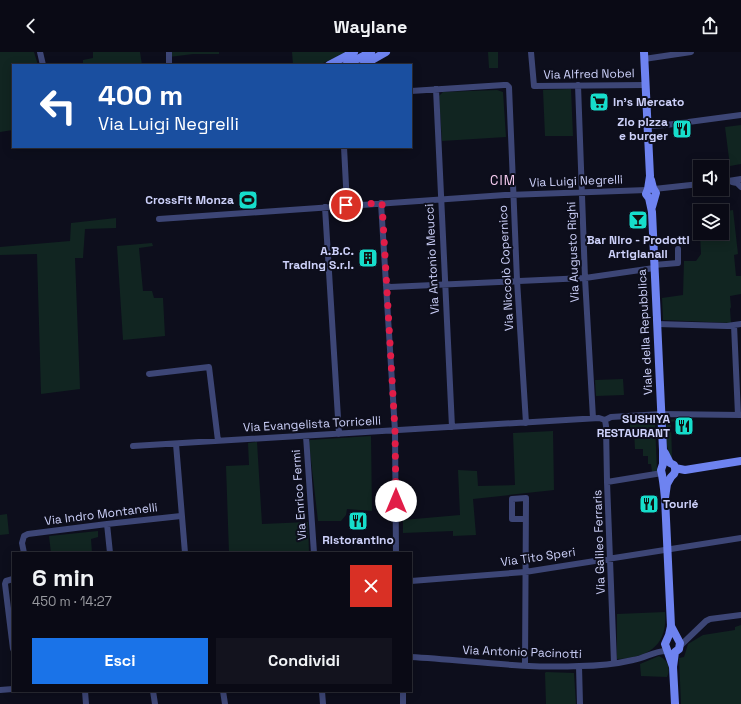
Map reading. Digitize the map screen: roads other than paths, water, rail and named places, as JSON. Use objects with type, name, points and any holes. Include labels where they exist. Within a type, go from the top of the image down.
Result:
[{"type":"street","points":[[40,52],[44,64]]},
{"type":"street","points":[[169,52],[169,64]]},
{"type":"street","points":[[331,64],[354,52]]},
{"type":"street","points":[[348,64],[371,52]]},
{"type":"street","points":[[365,64],[386,52]]},
{"type":"street","name":"Via Alfred Nobel","points":[[531,52],[534,86],[645,85]]},
{"type":"street","points":[[644,55],[691,52]]},
{"type":"street","name":"Viale della Repubblica","points":[[644,55],[660,414],[663,450],[668,470]]},
{"type":"street","name":"Via Niccolò Copernico","points":[[436,89],[504,85],[509,87],[513,194],[526,423]]},
{"type":"street","name":"Via Augusto Righi","points":[[578,85],[584,278],[592,418]]},
{"type":"street","points":[[412,91],[436,89]]},
{"type":"street","name":"Via Antonio Meucci","points":[[436,89],[440,199],[452,427]]},
{"type":"street","points":[[647,126],[662,126],[741,115]]},
{"type":"street","points":[[344,148],[346,205]]},
{"type":"street","points":[[730,181],[741,180]]},
{"type":"street","points":[[730,181],[737,183],[741,187]]},
{"type":"street","points":[[651,193],[673,187],[693,185]]},
{"type":"street","name":"Via Luigi Negrelli","points":[[159,219],[513,194],[582,193],[635,190],[651,193]]},
{"type":"street","points":[[382,203],[395,431],[396,552]]},
{"type":"street","points":[[325,207],[339,434]]},
{"type":"street","points":[[386,286],[584,278],[678,263],[678,249]]},
{"type":"street","points":[[657,324],[727,326],[741,324]]},
{"type":"street","points":[[734,325],[739,415]]},
{"type":"street","points":[[149,374],[209,366],[218,441]]},
{"type":"street","name":"Via Evangelista Torricelli","points":[[133,446],[592,418],[600,418],[604,420],[611,418],[660,414],[739,415]]},
{"type":"street","name":"Via Galileo Ferraris","points":[[604,420],[606,426],[614,664]]},
{"type":"street","name":"Via Enrico Fermi","points":[[306,436],[314,552]]},
{"type":"street","points":[[176,444],[185,552]]},
{"type":"street","points":[[607,482],[668,470],[685,470],[741,461]]},
{"type":"street","points":[[668,470],[665,498],[671,626],[676,645],[673,667],[675,704]]},
{"type":"street","name":"Via Indro Montanelli","points":[[24,552],[22,543],[24,536],[28,534],[181,516]]},
{"type":"street","points":[[525,519],[525,666]]},
{"type":"street","points":[[107,524],[110,552]]},
{"type":"street","name":"Via Tito Speri","points":[[412,581],[525,572],[741,538]]},
{"type":"street","points":[[12,579],[6,581],[5,584],[12,642]]},
{"type":"street","points":[[671,626],[665,648],[676,645],[688,638],[710,619],[741,615]]},
{"type":"street","points":[[666,640],[672,637],[676,645]]},
{"type":"street","name":"Via Antonio Pacinotti","points":[[654,653],[666,640]]},
{"type":"street","name":"Via Antonio Pacinotti","points":[[412,657],[525,666],[578,666],[614,664],[639,659],[676,645]]},
{"type":"street","points":[[578,666],[580,704]]},
{"type":"street","points":[[0,690],[12,688]]},
{"type":"street","points":[[85,692],[86,704]]},
{"type":"street","points":[[153,692],[155,704]]},
{"type":"street","points":[[224,692],[225,704]]},
{"type":"street","points":[[322,692],[323,704]]},
{"type":"street","points":[[403,692],[403,704]]},
{"type":"place","name":"In's Mercato","points":[[599,102]]},
{"type":"place","name":"Zio pizza e burger","points":[[682,129]]},
{"type":"place","name":"CrossFit Monza","points":[[248,200]]},
{"type":"place","name":"Bar Niro - Prodotti Artigianali","points":[[638,220]]},
{"type":"place","name":"A.B.C. Trading S.r.l.","points":[[368,258]]},
{"type":"place","name":"SUSHIYA RESTAURANT","points":[[684,426]]},
{"type":"place","name":"Tourlé","points":[[649,504]]},
{"type":"place","name":"Ristorantino","points":[[358,521]]},
{"type":"district","name":"CIM","points":[[503,180]]}]
